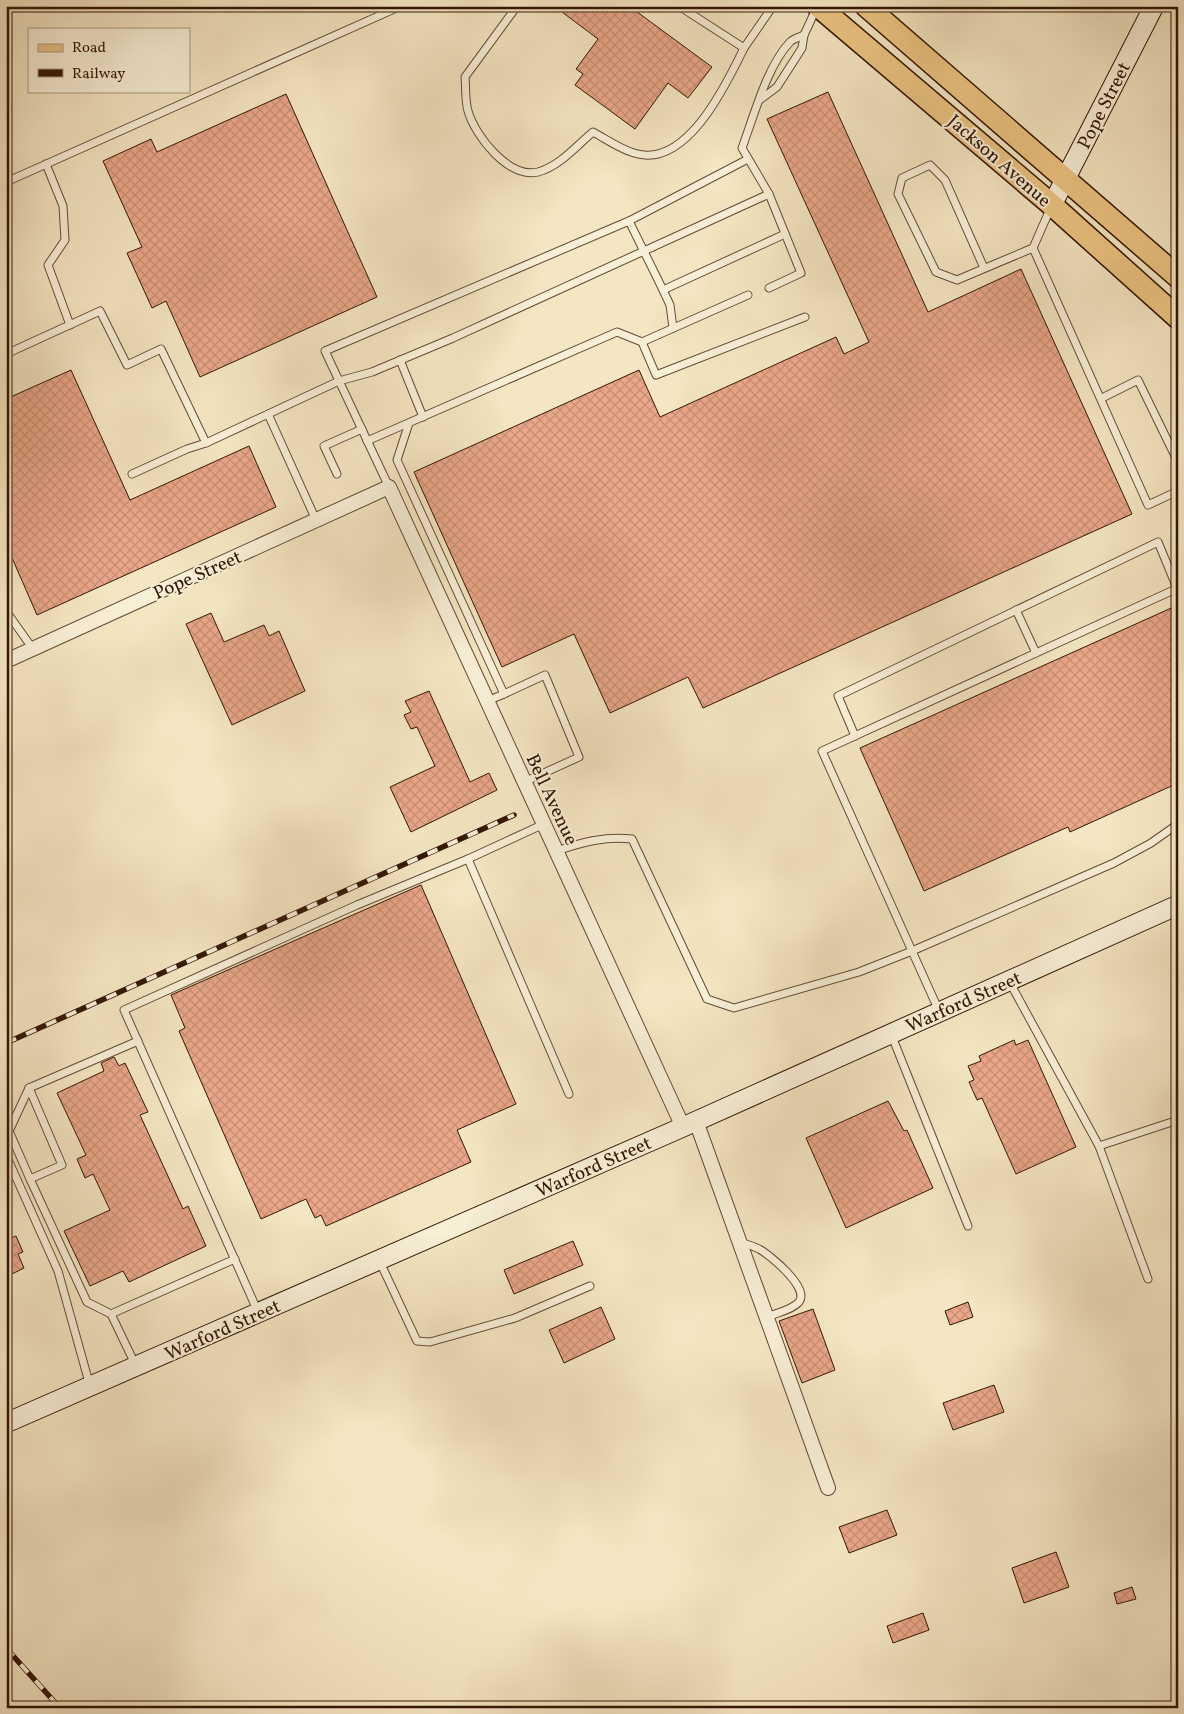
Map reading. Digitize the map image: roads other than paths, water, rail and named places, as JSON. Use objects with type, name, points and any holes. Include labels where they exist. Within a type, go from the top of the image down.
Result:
[{"type":"main road","name":"Jackson Avenue","points":[[818,6],[1052,205],[1178,318]]},
{"type":"main road","name":"Jackson Avenue","points":[[866,6],[1178,277]]},
{"type":"main road","name":"Pope Street","points":[[1052,205],[1154,6]]},
{"type":"main road","name":"Warford Street","points":[[6,1423],[690,1124],[1178,905]]},
{"type":"street","name":"Pope Street","points":[[6,661],[389,487]]},
{"type":"street","name":"Bell Avenue","points":[[389,487],[557,852],[690,1124],[740,1242],[828,1488]]},
{"type":"lane","points":[[6,182],[401,6]]},
{"type":"lane","points":[[517,6],[465,77],[468,112],[481,137],[504,163],[522,173],[538,172],[560,162],[593,132],[634,154],[662,154],[675,147],[700,123],[744,48],[773,6]]},
{"type":"lane","points":[[679,6],[744,48]]},
{"type":"lane","points":[[761,99],[777,86],[802,48],[804,35],[818,6]]},
{"type":"lane","points":[[769,288],[801,274],[769,194],[742,148],[761,99],[764,85],[791,41],[804,35]]},
{"type":"lane","points":[[389,487],[325,351],[629,220],[748,159]]},
{"type":"lane","points":[[46,164],[63,206],[65,240],[48,265],[70,325]]},
{"type":"lane","points":[[984,268],[945,180],[930,165],[902,178],[898,194],[936,272],[957,280],[1033,248],[1052,205]]},
{"type":"lane","points":[[132,474],[187,448],[206,443],[339,381],[372,372],[400,360],[644,252],[769,194]]},
{"type":"lane","points":[[629,220],[670,305],[673,328]]},
{"type":"lane","points":[[663,290],[786,234]]},
{"type":"lane","points":[[1033,248],[1102,398],[1148,505],[1178,491]]},
{"type":"lane","points":[[642,342],[748,295]]},
{"type":"lane","points":[[6,354],[100,311],[127,365],[161,349],[206,443]]},
{"type":"lane","points":[[367,441],[617,332],[642,342],[656,375],[805,317]]},
{"type":"lane","points":[[400,360],[423,417]]},
{"type":"lane","points":[[1102,398],[1138,380],[1178,462]]},
{"type":"lane","points":[[268,414],[316,520]]},
{"type":"lane","points":[[409,423],[397,460],[504,694]]},
{"type":"lane","points":[[337,474],[324,446],[362,429]]},
{"type":"lane","points":[[855,736],[838,696],[1158,542],[1178,588],[855,736],[822,751],[940,1012]]},
{"type":"lane","points":[[1016,610],[1036,653]]},
{"type":"lane","points":[[6,611],[34,649]]},
{"type":"lane","points":[[487,701],[545,675],[579,757],[524,782]]},
{"type":"lane","points":[[258,1313],[124,1010],[356,905],[468,859],[544,824]]},
{"type":"lane","points":[[557,852],[577,844],[613,837],[632,839],[707,999],[734,1008],[859,972],[912,951],[1114,863],[1151,844],[1178,824]]},
{"type":"lane","points":[[468,859],[569,1094]]},
{"type":"lane","points":[[1009,981],[1099,1146],[1148,1279]]},
{"type":"lane","points":[[891,1034],[968,1226]]},
{"type":"lane","points":[[136,1366],[110,1314],[87,1302],[9,1131],[29,1088],[138,1041]]},
{"type":"lane","points":[[29,1088],[62,1165],[30,1179]]},
{"type":"lane","points":[[1099,1146],[1178,1120]]},
{"type":"lane","points":[[6,1155],[58,1271],[90,1386]]},
{"type":"lane","points":[[740,1242],[760,1249],[800,1287],[801,1298],[799,1302],[794,1306],[767,1316]]},
{"type":"lane","points":[[110,1314],[235,1259]]},
{"type":"lane","points":[[379,1260],[417,1340],[430,1342],[515,1318],[590,1286]]},
{"type":"railway","points":[[6,1043],[514,815]]},
{"type":"railway","points":[[6,1648],[60,1708]]}]
